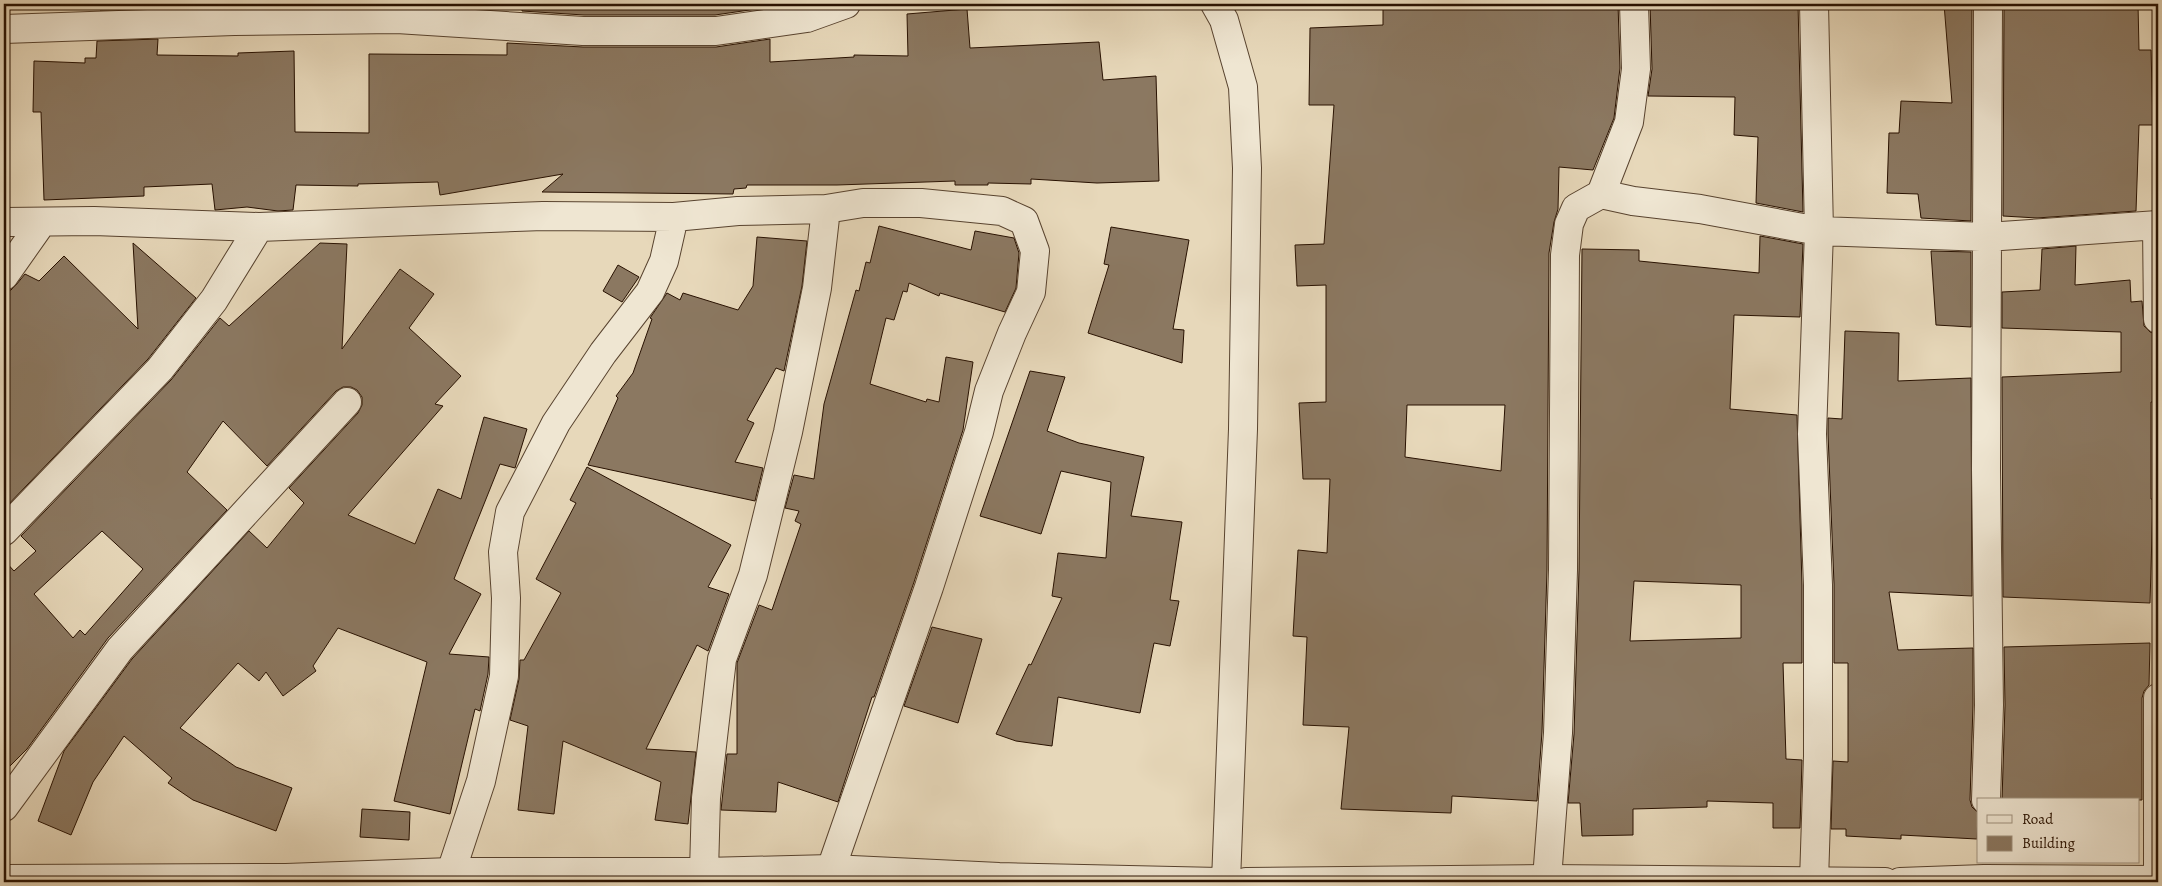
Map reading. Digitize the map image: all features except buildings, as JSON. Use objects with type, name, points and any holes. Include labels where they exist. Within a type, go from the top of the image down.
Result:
[{"type":"street","points":[[4,29],[234,20],[396,19],[583,31],[716,31],[807,18],[846,4]]},
{"type":"street","points":[[1215,4],[1224,20],[1243,88],[1247,168],[1242,439],[1226,882]]},
{"type":"street","points":[[1547,880],[1558,733],[1562,589],[1565,255],[1569,224],[1576,208],[1601,194],[1629,122],[1636,69],[1634,4]]},
{"type":"street","points":[[1814,4],[1819,231],[1812,434],[1818,613],[1818,756],[1814,881]]},
{"type":"street","points":[[1986,798],[1989,705],[1986,470],[1988,4]]},
{"type":"street","points":[[1601,194],[1700,209],[1819,231],[1987,237],[2157,225],[2158,318]]},
{"type":"street","points":[[4,222],[94,221],[259,227],[543,216],[674,217],[738,211],[826,209],[863,203],[921,203],[1002,211],[1024,221],[1035,251],[1031,292],[1012,332],[989,391],[979,432],[929,587],[831,869]]},
{"type":"street","points":[[704,872],[706,798],[722,659],[753,575],[788,432],[817,288],[826,209]]},
{"type":"street","points":[[451,872],[481,781],[504,676],[506,598],[502,552],[510,512],[556,423],[603,353],[650,292],[664,262],[674,217]]},
{"type":"street","points":[[4,276],[42,222]]},
{"type":"street","points":[[4,531],[160,369],[214,300],[259,227]]},
{"type":"street","points":[[4,807],[120,649],[347,402]]},
{"type":"street","points":[[1900,882],[1984,871],[2158,880],[2158,698]]},
{"type":"street","points":[[4,879],[286,880],[451,872],[704,872],[831,869],[1219,882]]},
{"type":"street","points":[[1246,882],[1547,880],[1884,882]]}]
